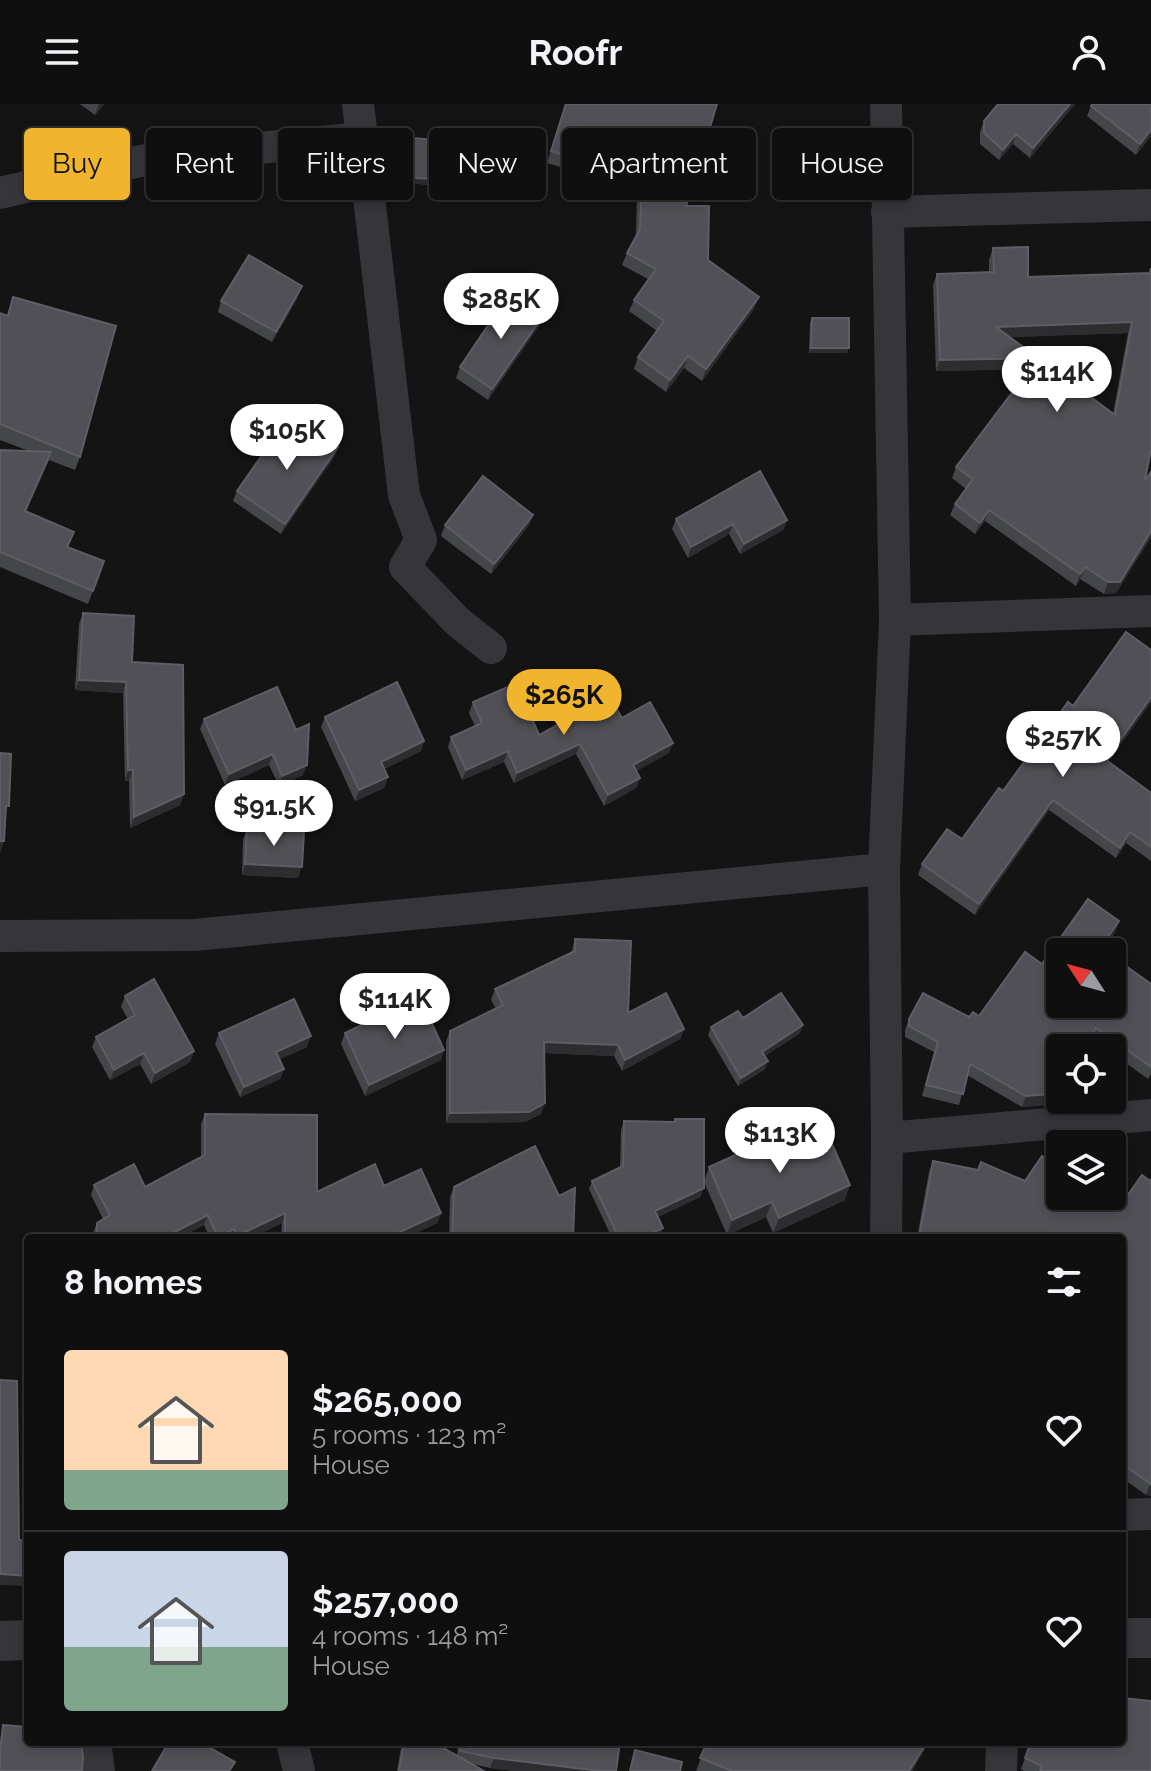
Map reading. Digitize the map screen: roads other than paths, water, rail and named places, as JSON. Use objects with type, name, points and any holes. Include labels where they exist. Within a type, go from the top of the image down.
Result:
[{"type":"street","points":[[358,104],[362,128]]},
{"type":"street","points":[[886,104],[895,620],[884,869],[886,1234]]},
{"type":"street","points":[[0,193],[154,158],[278,146]]},
{"type":"street","points":[[370,200],[404,495],[421,540],[405,567],[458,622],[491,648]]},
{"type":"street","points":[[887,212],[1151,205]]},
{"type":"street","points":[[895,620],[1151,611]]},
{"type":"street","points":[[0,936],[194,935],[884,869]]},
{"type":"street","points":[[887,1138],[1151,1115]]},
{"type":"street","points":[[1126,1515],[1151,1514]]},
{"type":"street","points":[[1126,1638],[1151,1638]]},
{"type":"street","points":[[0,1641],[24,1640]]},
{"type":"street","points":[[96,1746],[99,1771]]},
{"type":"street","points":[[293,1746],[299,1771]]},
{"type":"street","points":[[1001,1771],[1002,1746]]}]
